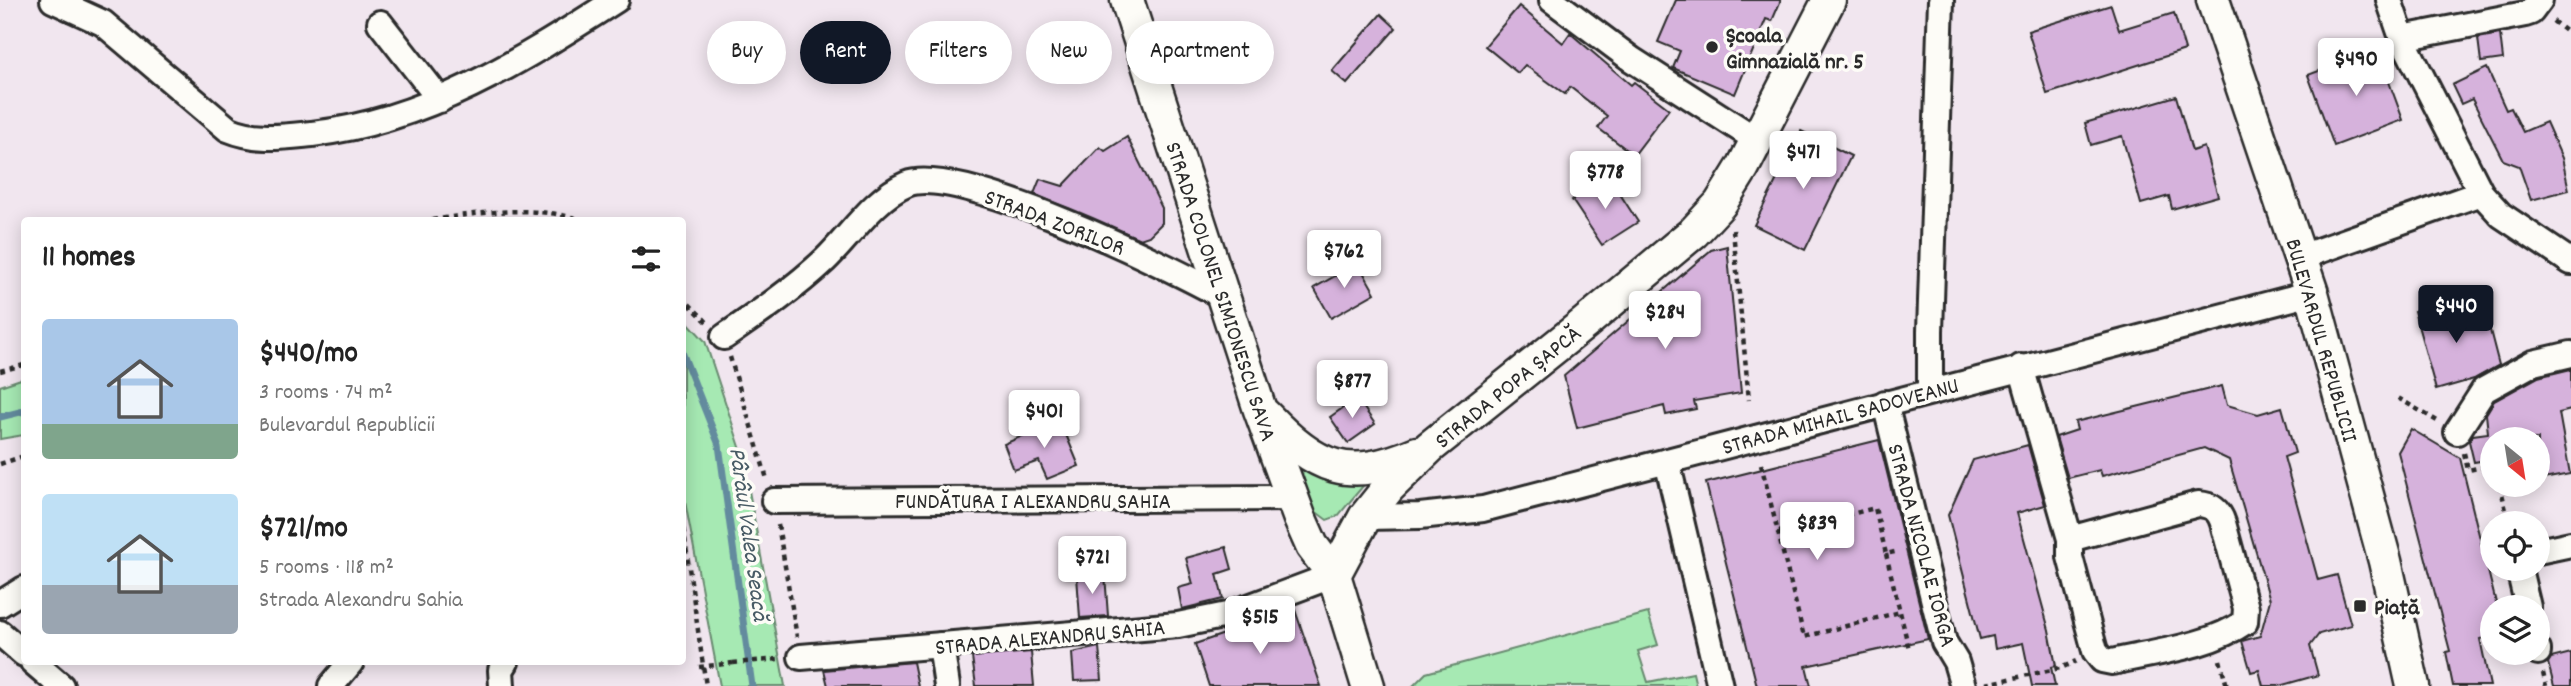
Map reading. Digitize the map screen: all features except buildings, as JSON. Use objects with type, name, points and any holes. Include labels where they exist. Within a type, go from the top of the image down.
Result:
[{"type":"main road","name":"STRADA COLONEL SIMIONESCU SAVA","points":[[1127,0],[1260,410],[1312,546],[1334,575]]},
{"type":"main road","name":"STRADA POPA ȘAPCĂ","points":[[1334,575],[1365,517],[1388,487],[1430,447],[1575,332],[1694,232],[1720,204],[1757,140],[1829,0]]},
{"type":"main road","name":"BULEVARDUL REPUBLICII","points":[[2213,0],[2312,293],[2385,561],[2413,686]]},
{"type":"main road","points":[[1260,410],[1306,454],[1329,465],[1362,470],[1388,465],[1430,447]]},
{"type":"main road","points":[[1334,575],[1368,686]]},
{"type":"street","points":[[53,0],[103,23],[147,58],[209,116],[247,137],[268,139],[348,130],[440,100],[489,78],[616,0]]},
{"type":"street","points":[[1552,0],[1631,59],[1757,140]]},
{"type":"street","points":[[1930,392],[1941,0]]},
{"type":"street","points":[[2389,0],[2402,37],[2481,193],[2501,215],[2571,262]]},
{"type":"street","points":[[2402,37],[2525,14],[2531,12],[2540,0]]},
{"type":"street","points":[[380,23],[440,100]]},
{"type":"street","name":"STRADA ZORILOR","points":[[724,337],[788,292],[825,260],[882,202],[908,183],[941,183],[1040,211],[1176,269],[1224,297]]},
{"type":"street","points":[[2301,257],[2481,193]]},
{"type":"street","name":"STRADA MIHAIL SADOVEANU","points":[[1365,517],[1420,516],[1483,509],[2312,293]]},
{"type":"street","points":[[2457,432],[2484,390],[2533,363],[2571,355]]},
{"type":"street","points":[[2021,368],[2070,539],[2070,557],[2095,651],[2102,660],[2112,662],[2213,637],[2232,631],[2245,622],[2246,608],[2220,514],[2210,505],[2198,504],[2070,539]]},
{"type":"street","name":"STRADA NICOLAE IORGA","points":[[1885,403],[1944,642],[1956,662],[1963,686]]},
{"type":"street","points":[[1667,461],[1720,686]]},
{"type":"street","name":"FUNDĂTURA I ALEXANDRU SAHIA","points":[[774,501],[1292,498]]},
{"type":"street","points":[[2550,548],[2571,544]]},
{"type":"street","name":"STRADA ALEXANDRU SAHIA","points":[[801,657],[1178,625],[1227,615],[1334,575]]},
{"type":"street","points":[[0,604],[21,591]]},
{"type":"street","points":[[0,633],[21,651]]},
{"type":"street","points":[[941,645],[947,686]]},
{"type":"street","points":[[36,665],[61,686]]},
{"type":"street","points":[[331,686],[348,665]]},
{"type":"street","points":[[502,686],[501,670],[504,665]]},
{"type":"path","points":[[452,217],[504,209],[570,217]]},
{"type":"path","points":[[1733,224],[1749,400]]},
{"type":"path","points":[[0,371],[21,366]]},
{"type":"path","points":[[2398,398],[2457,432],[2468,470],[2480,468]]},
{"type":"path","points":[[0,464],[21,458]]},
{"type":"path","points":[[1761,464],[1804,637],[1900,612]]},
{"type":"path","points":[[1779,532],[1875,508],[1909,649]]},
{"type":"path","points":[[686,547],[706,686]]},
{"type":"path","points":[[1886,554],[1921,547]]},
{"type":"path","points":[[1977,686],[2062,668],[2095,651]]},
{"type":"path","points":[[699,667],[765,660]]},
{"type":"green space","points":[[686,320],[705,341],[742,453],[785,686],[720,686],[686,507]]},
{"type":"green space","points":[[21,379],[21,436],[0,439],[0,386]]},
{"type":"green space","points":[[1295,462],[1368,480],[1338,516],[1327,520],[1311,508]]},
{"type":"green space","points":[[1648,613],[1658,645],[1638,651],[1648,682],[1693,673],[1696,686],[1413,686],[1426,673]]},
{"type":"waterway","name":"Pârâul Valea Seacă","points":[[686,362],[719,445],[752,686]]},
{"type":"waterway","name":"Pârâul Valea Seacă","points":[[0,417],[21,412]]},
{"type":"place","name":"Școala Gimnazială nr. 5","points":[[1712,47]]},
{"type":"place","name":"Piață","points":[[2360,606]]}]
